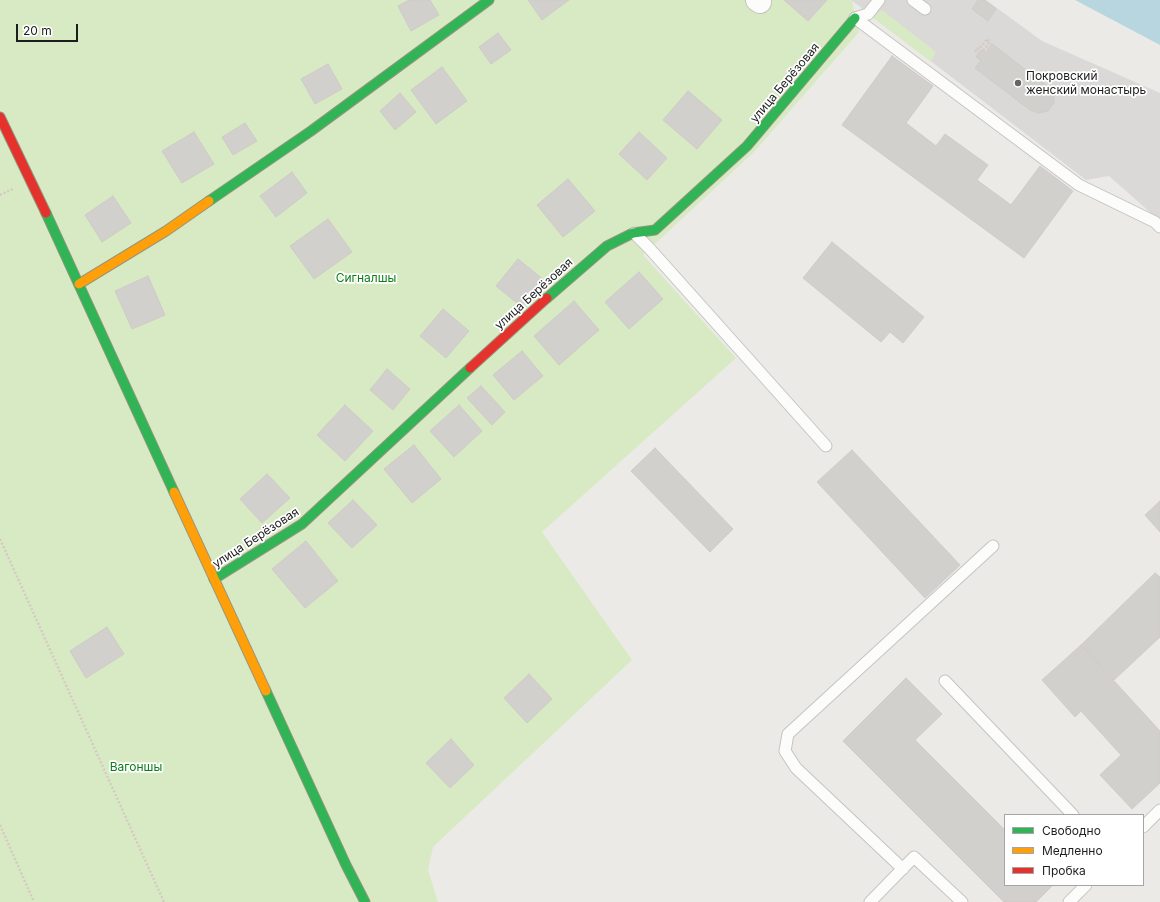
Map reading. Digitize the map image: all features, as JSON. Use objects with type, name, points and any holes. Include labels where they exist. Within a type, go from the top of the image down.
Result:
[{"type":"street","points":[[79,284],[166,231],[304,136],[489,0]]},
{"type":"street","name":"улица Берёзовая","points":[[214,579],[302,524],[541,303],[607,246],[633,233],[655,230],[747,146],[855,18]]},
{"type":"street","points":[[0,117],[31,180],[346,865],[365,902]]},
{"type":"lane","points":[[855,18],[868,14],[879,0]]},
{"type":"lane","points":[[913,0],[925,9]]},
{"type":"lane","points":[[855,18],[1079,185],[1155,222],[1160,227]]},
{"type":"lane","points":[[633,233],[650,249],[826,446]]},
{"type":"lane","points":[[903,869],[796,768],[785,751],[788,734],[993,546]]},
{"type":"lane","points":[[945,681],[1072,814]]},
{"type":"lane","points":[[1144,826],[1160,810]]},
{"type":"lane","points":[[870,902],[914,857],[962,902]]},
{"type":"lane","points":[[1069,902],[1085,886]]},
{"type":"path","points":[[979,53],[976,49],[979,49],[987,39],[990,42],[983,51]]},
{"type":"path","points":[[0,539],[164,902]]},
{"type":"path","points":[[0,824],[34,902]]},
{"type":"shaded area","points":[[851,0],[986,0],[1042,41],[1160,93],[1160,221],[1109,176],[1086,180]]},
{"type":"green space","name":"Сигналшы","points":[[0,0],[852,1],[859,32],[754,152],[643,255],[736,358],[542,532],[632,660],[433,847],[428,870],[438,902],[0,902]]},
{"type":"green space","points":[[882,10],[936,52],[931,62],[872,17]]},
{"type":"water","points":[[1075,0],[1160,0],[1160,45]]},
{"type":"building","points":[[409,0],[430,0],[439,15],[411,31],[398,6]]},
{"type":"building","points":[[528,0],[569,0],[542,20]]},
{"type":"building","points":[[784,0],[827,0],[808,21]]},
{"type":"building","points":[[978,0],[984,0],[996,9],[988,21],[972,9]]},
{"type":"building","points":[[498,33],[511,50],[491,64],[479,47]]},
{"type":"building","name":"Покровский женский монастырь","points":[[992,44],[1052,90],[1054,103],[1048,111],[1039,113],[1030,110],[975,68],[981,60],[976,57],[981,50],[986,53]]},
{"type":"building","points":[[892,56],[933,86],[906,123],[936,146],[945,134],[988,165],[977,180],[1011,205],[1040,166],[1073,191],[1024,258],[842,125]]},
{"type":"building","points":[[328,64],[342,89],[315,104],[301,79]]},
{"type":"building","points":[[442,67],[467,101],[436,124],[411,90]]},
{"type":"building","points":[[688,91],[722,120],[697,149],[663,120]]},
{"type":"building","points":[[400,93],[416,112],[395,130],[380,111]]},
{"type":"building","points":[[245,123],[257,141],[233,155],[222,137]]},
{"type":"building","points":[[194,132],[214,164],[182,183],[162,151]]},
{"type":"building","points":[[639,132],[667,158],[647,180],[619,154]]},
{"type":"building","points":[[292,172],[307,193],[276,217],[260,196]]},
{"type":"building","points":[[568,179],[595,211],[563,237],[537,205]]},
{"type":"building","points":[[113,196],[131,223],[102,242],[85,215]]},
{"type":"building","points":[[328,219],[352,252],[314,279],[290,246]]},
{"type":"building","points":[[832,242],[924,317],[903,343],[890,332],[881,342],[803,278]]},
{"type":"building","points":[[518,259],[544,280],[522,307],[496,286]]},
{"type":"building","points":[[639,272],[663,299],[629,329],[605,302]]},
{"type":"building","points":[[148,276],[165,315],[132,329],[115,291]]},
{"type":"building","points":[[574,301],[599,330],[559,365],[534,336]]},
{"type":"building","points":[[443,309],[469,331],[446,358],[420,336]]},
{"type":"building","points":[[522,351],[543,376],[514,400],[493,375]]},
{"type":"building","points":[[387,369],[410,389],[393,410],[370,390]]},
{"type":"building","points":[[481,386],[505,412],[492,425],[467,398]]},
{"type":"building","points":[[345,405],[373,431],[345,461],[317,435]]},
{"type":"building","points":[[459,405],[482,431],[454,457],[430,431]]},
{"type":"building","points":[[414,445],[441,479],[412,503],[384,469]]},
{"type":"building","points":[[655,448],[733,529],[710,552],[631,471]]},
{"type":"building","points":[[852,450],[960,565],[925,598],[817,482]]},
{"type":"building","points":[[267,474],[290,498],[262,523],[240,499]]},
{"type":"building","points":[[353,500],[377,525],[352,548],[328,523]]},
{"type":"building","points":[[1160,501],[1160,532],[1145,515]]},
{"type":"building","points":[[306,541],[338,581],[305,608],[272,569]]},
{"type":"building","points":[[1155,573],[1160,577],[1160,637],[1114,680],[1081,645]]},
{"type":"building","points":[[107,627],[124,654],[86,678],[70,651]]},
{"type":"building","points":[[1081,645],[1160,731],[1160,783],[1132,809],[1100,775],[1121,755],[1081,711],[1075,717],[1042,680]]},
{"type":"building","points":[[529,674],[552,699],[527,723],[504,698]]},
{"type":"building","points":[[906,678],[942,714],[915,740],[1004,829],[1004,886],[1052,886],[1036,902],[1004,902],[843,741]]},
{"type":"building","points":[[451,739],[474,765],[450,788],[426,763]]},
{"type":"traffic: fast","points":[[209,201],[311,131],[489,0]]},
{"type":"traffic: fast","points":[[547,298],[607,246],[633,233],[655,230],[747,146],[855,18]]},
{"type":"traffic: fast","points":[[46,213],[174,492]]},
{"type":"traffic: fast","points":[[214,579],[302,524],[470,368]]},
{"type":"traffic: fast","points":[[266,691],[346,865],[365,902]]},
{"type":"traffic: slow","points":[[79,284],[166,231],[209,201]]},
{"type":"traffic: slow","points":[[174,492],[266,691]]},
{"type":"traffic: jam","points":[[0,117],[46,213]]},
{"type":"traffic: jam","points":[[470,368],[547,298]]},
{"type":"place","name":"Покровский женский монастырь","points":[[1018,83]]},
{"type":"park label","name":"Вагоншы","points":[[136,767]]}]
